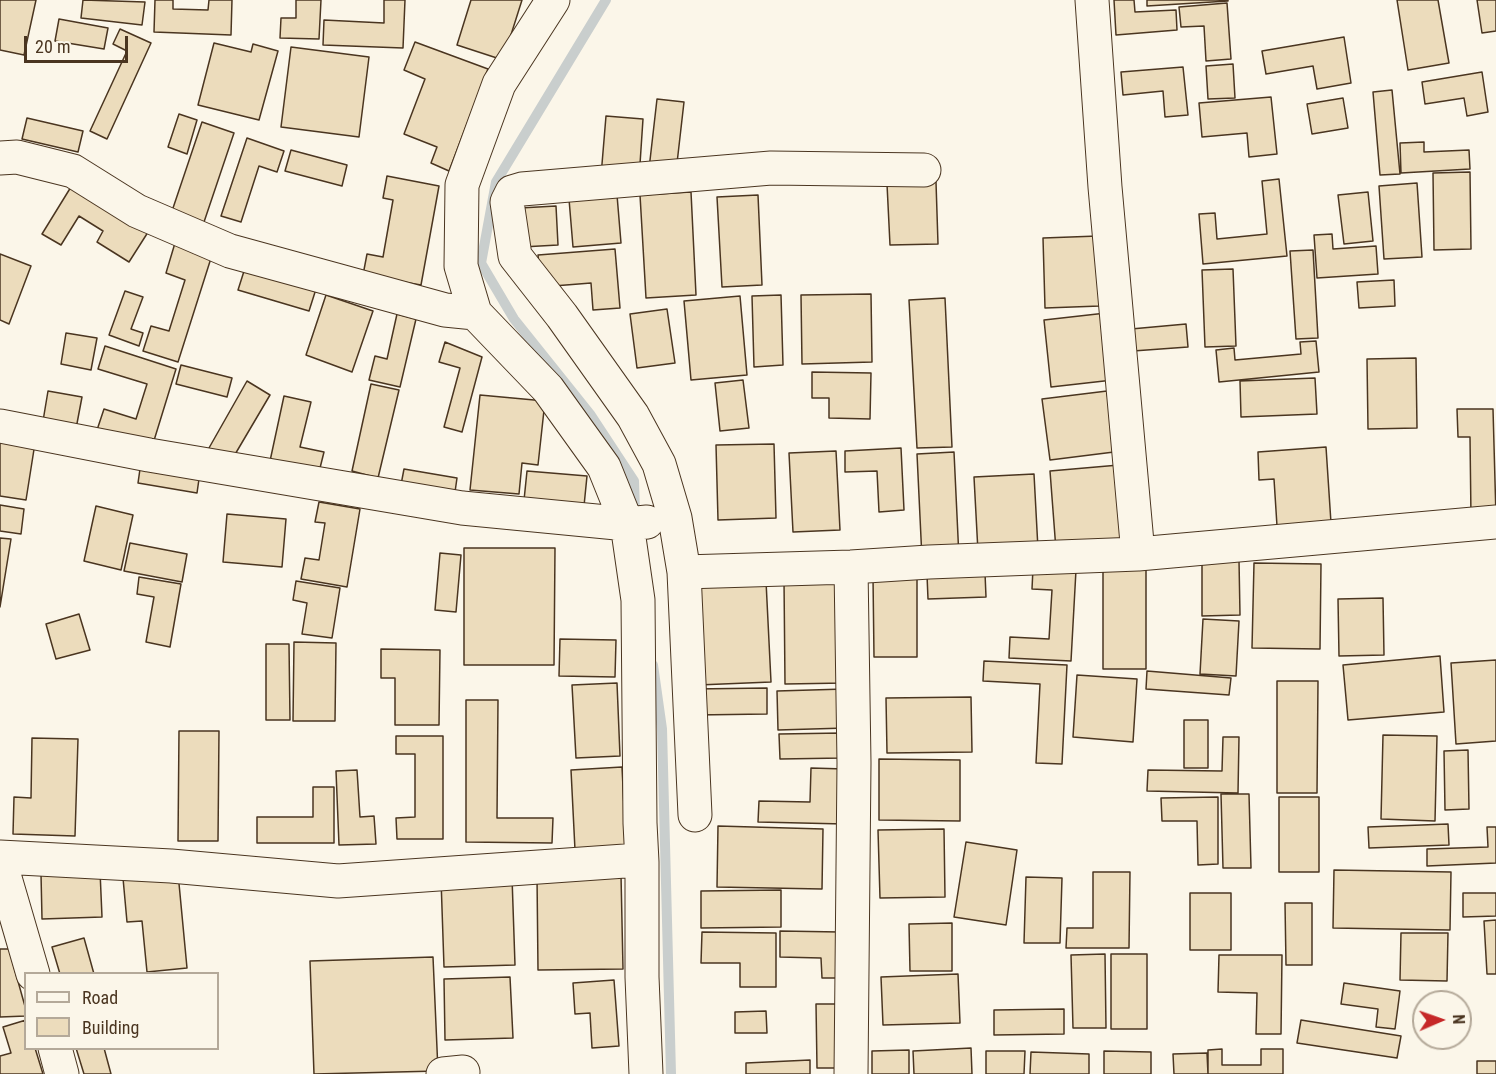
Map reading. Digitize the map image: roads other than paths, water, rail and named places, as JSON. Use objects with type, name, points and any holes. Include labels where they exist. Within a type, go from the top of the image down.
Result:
[{"type":"street","points":[[553,0],[499,84],[462,185],[461,266],[475,313],[548,389],[604,467],[627,524],[638,600],[642,977],[646,1074]]},
{"type":"street","points":[[1092,0],[1105,186],[1138,554]]},
{"type":"street","points":[[0,158],[17,157],[73,171],[138,211],[230,251],[445,310],[475,313]]},
{"type":"street","points":[[695,815],[684,572],[675,519],[659,464],[633,416],[562,316],[514,256],[507,202],[512,192],[771,168],[924,170]]},
{"type":"street","points":[[0,426],[149,455],[462,508],[627,524],[675,519]]},
{"type":"street","points":[[684,572],[1138,554],[1496,522]]},
{"type":"street","points":[[851,1074],[854,775],[852,567]]},
{"type":"street","points":[[32,972],[0,859],[171,866],[338,881],[625,861],[642,862]]},
{"type":"street","points":[[56,1050],[62,1074]]},
{"type":"waterway","points":[[606,0],[496,182],[481,263],[514,319],[590,414],[634,481],[635,513]]},
{"type":"waterway","points":[[653,665],[662,729],[671,1074]]}]
